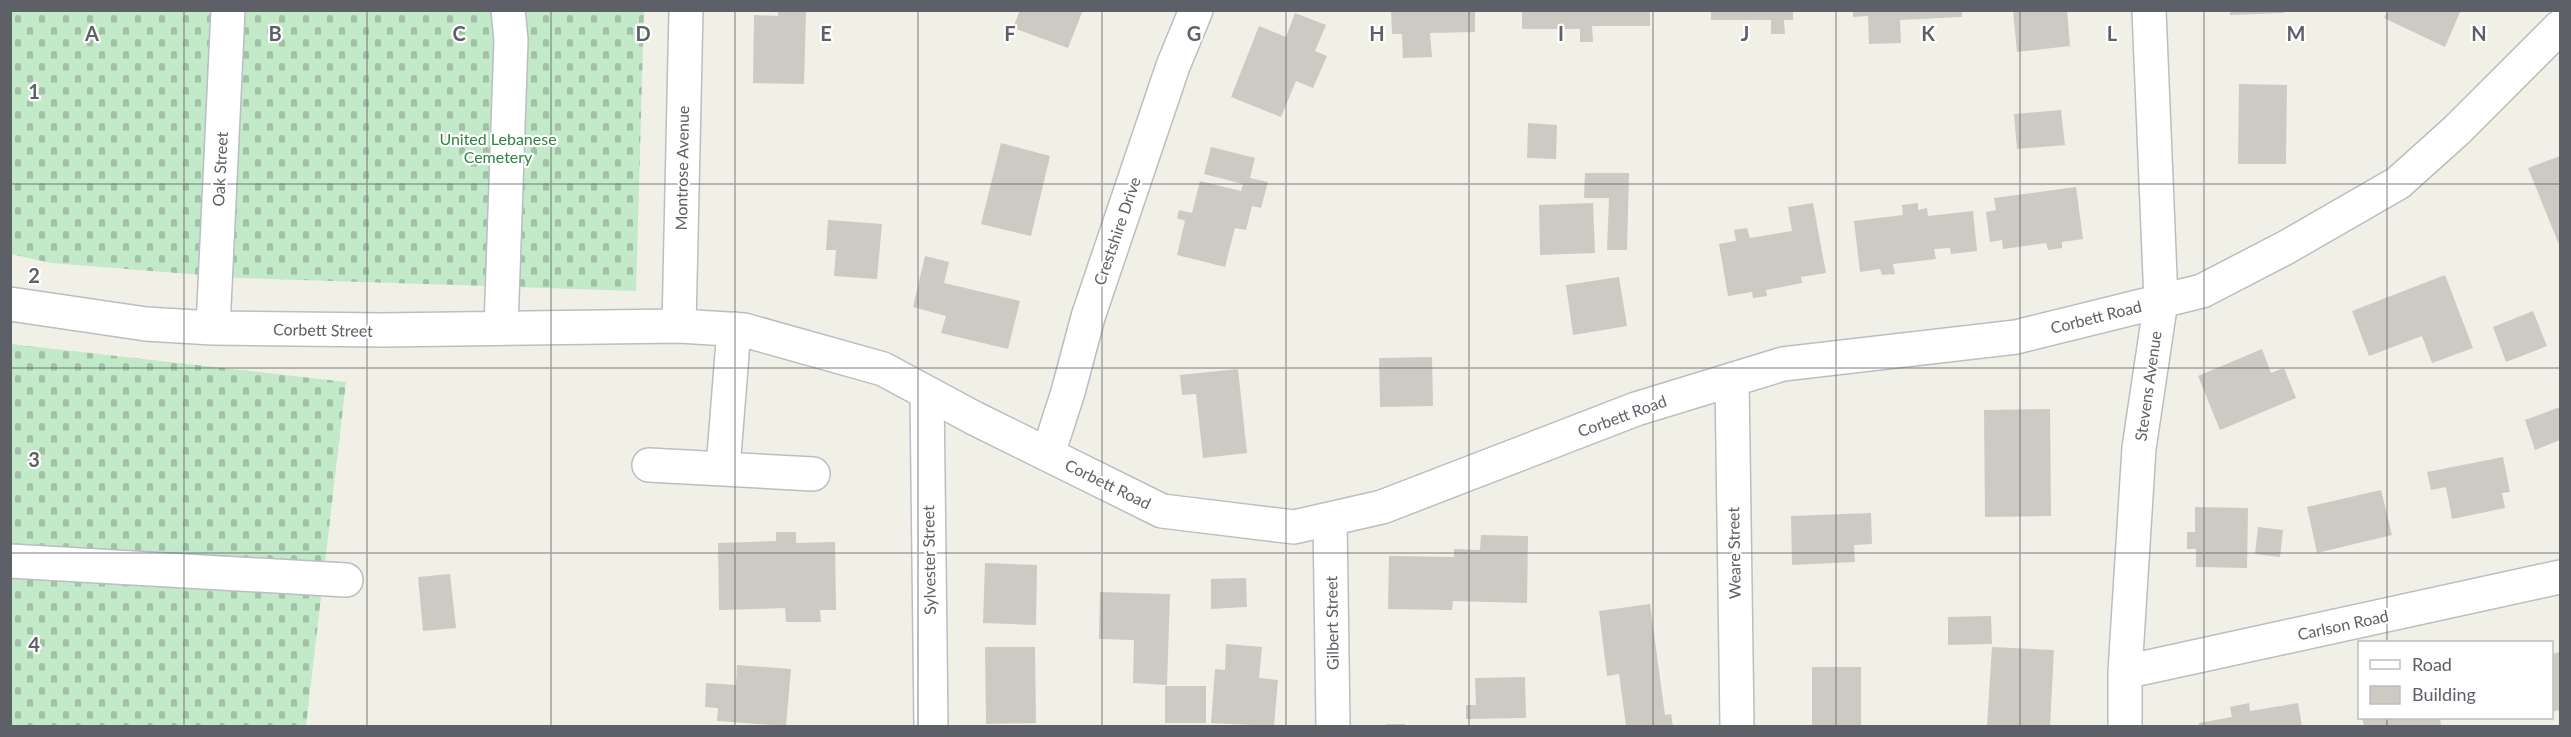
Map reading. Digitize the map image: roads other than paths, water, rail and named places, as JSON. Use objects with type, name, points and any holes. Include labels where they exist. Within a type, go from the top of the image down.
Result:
[{"type":"street","name":"Oak Street","points":[[213,328],[228,10]]},
{"type":"street","points":[[501,328],[511,40],[508,10]]},
{"type":"street","name":"Montrose Avenue","points":[[679,326],[686,10]]},
{"type":"street","name":"Crestshire Drive","points":[[1048,454],[1092,306],[1173,66],[1196,10]]},
{"type":"street","name":"Stevens Avenue","points":[[2125,726],[2125,672],[2139,448],[2161,301],[2149,10]]},
{"type":"street","name":"Corbett Road","points":[[637,327],[679,326],[734,329],[807,346],[883,369],[1162,511],[1294,527],[1382,507],[1636,409],[1783,364],[2016,337],[2202,291],[2285,248],[2398,183],[2457,130],[2560,27]]},
{"type":"street","name":"Corbett Street","points":[[10,304],[146,324],[213,328],[382,330],[637,327]]},
{"type":"street","points":[[723,468],[734,329]]},
{"type":"street","name":"Weare Street","points":[[1732,380],[1737,726]]},
{"type":"street","name":"Sylvester Street","points":[[927,393],[931,726]]},
{"type":"street","points":[[649,465],[813,474]]},
{"type":"street","name":"Gilbert Street","points":[[1330,519],[1333,726]]},
{"type":"street","points":[[10,561],[346,580]]},
{"type":"street","name":"Carlson Road","points":[[2125,672],[2560,577]]},
{"type":"park label","name":"United Lebanese Cemetery","points":[[498,148]]}]
